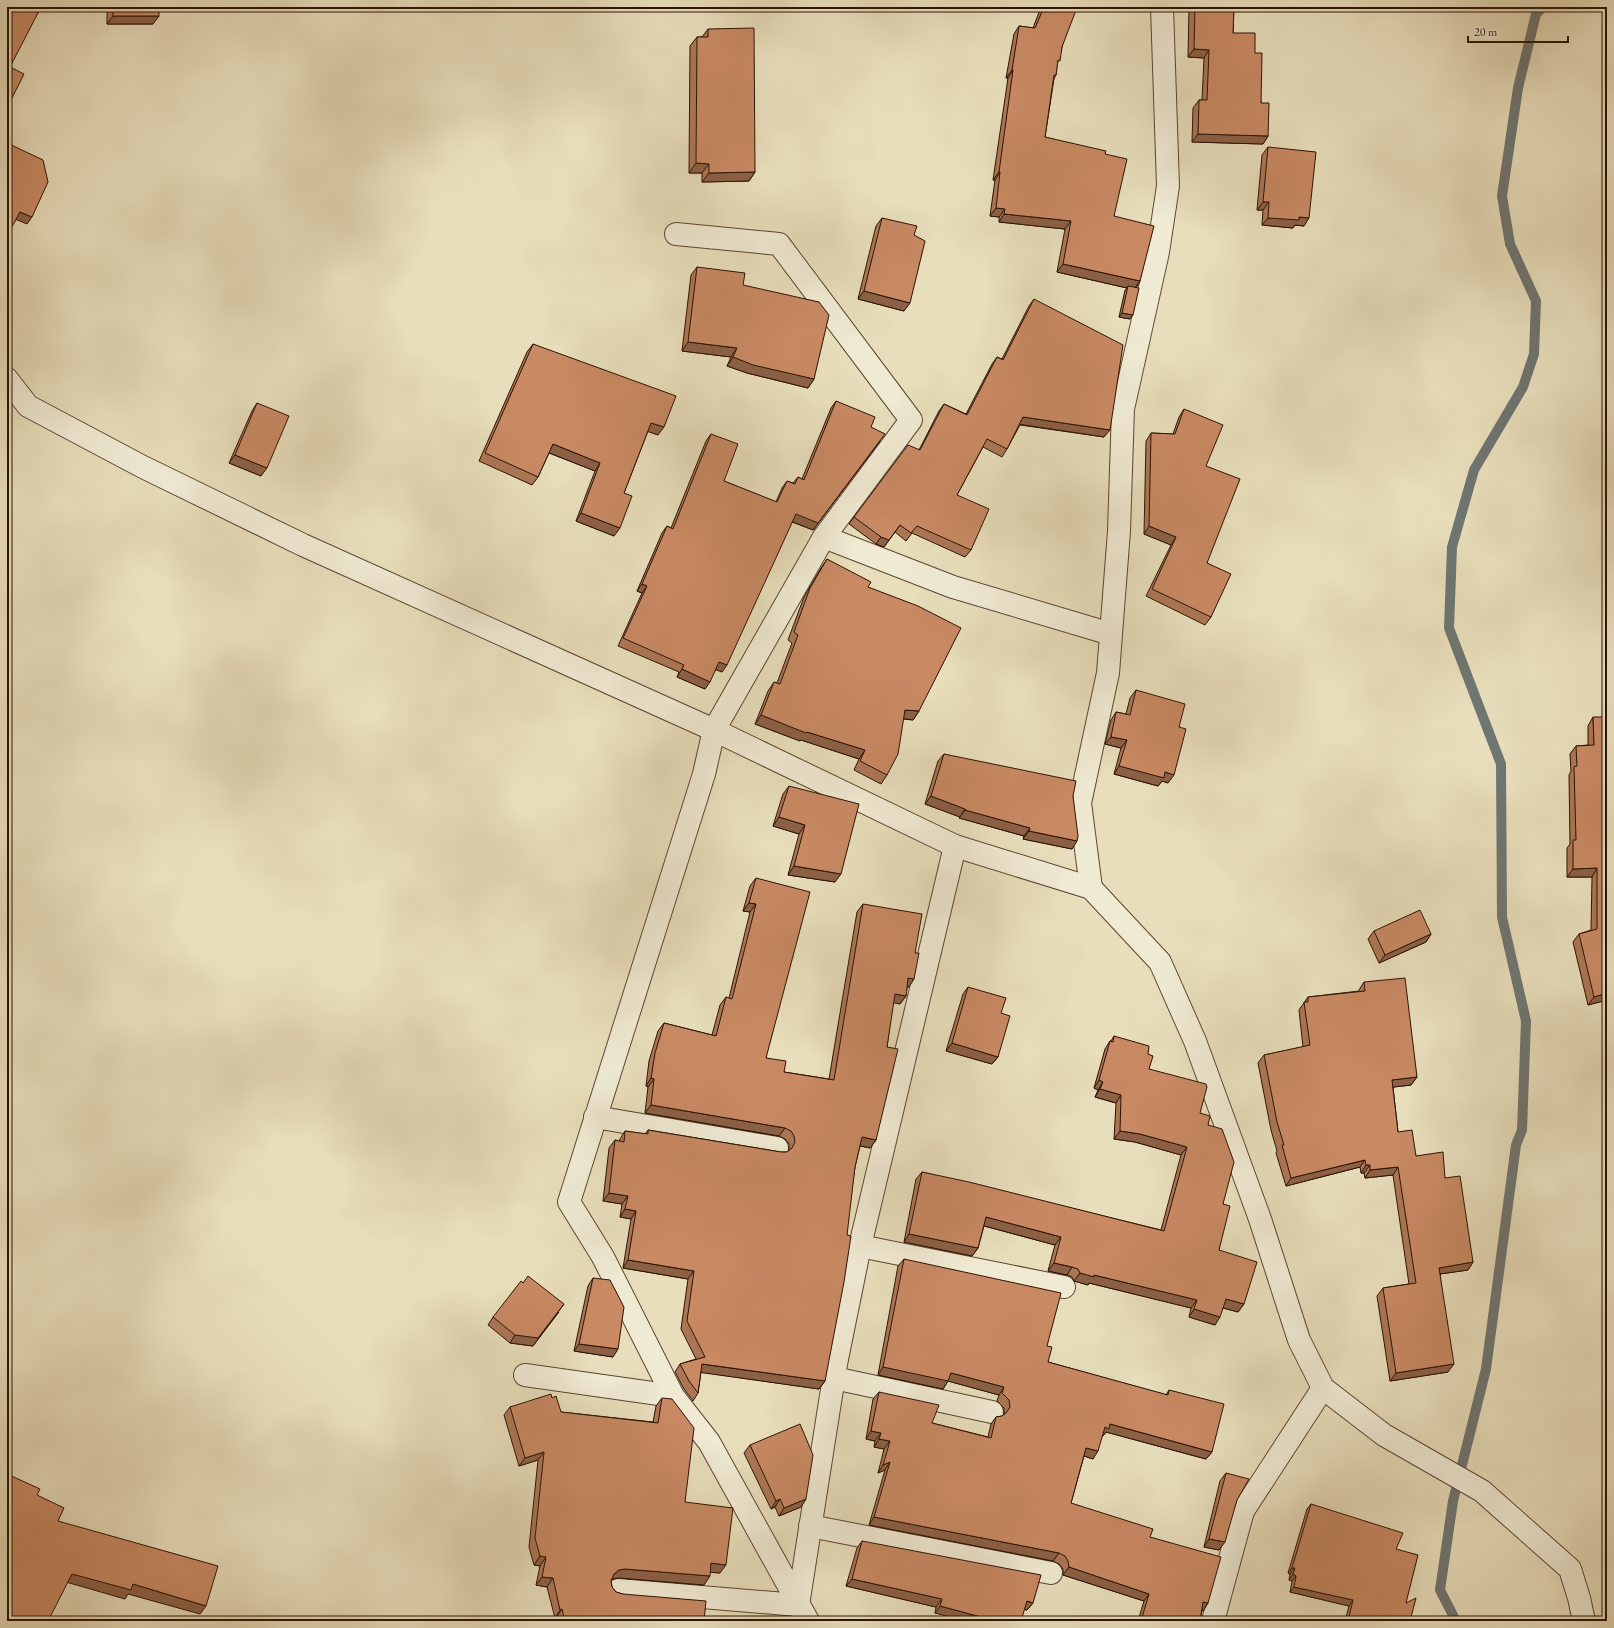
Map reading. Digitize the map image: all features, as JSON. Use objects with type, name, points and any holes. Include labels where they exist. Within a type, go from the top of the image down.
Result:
[{"type":"street","points":[[1092,888],[1080,803],[1108,673],[1120,531],[1123,409],[1158,252],[1168,186],[1162,7]]},
{"type":"street","points":[[676,234],[779,244],[911,420],[824,537],[714,730],[704,774],[568,1202],[603,1257],[673,1396],[709,1442],[803,1613]]},
{"type":"street","points":[[7,380],[28,406],[143,467],[303,544],[714,730],[955,846],[1092,888],[1160,962],[1195,1041],[1260,1218],[1299,1340],[1323,1388],[1384,1435],[1482,1491],[1570,1569],[1584,1621]]},
{"type":"street","points":[[824,537],[953,587],[1111,634]]},
{"type":"street","points":[[803,1613],[810,1526],[834,1378],[860,1246],[955,846]]},
{"type":"street","points":[[595,1117],[777,1148]]},
{"type":"street","points":[[860,1246],[1064,1286]]},
{"type":"street","points":[[525,1376],[673,1396]]},
{"type":"street","points":[[834,1378],[992,1412]]},
{"type":"street","points":[[1214,1621],[1243,1511],[1323,1388]]},
{"type":"street","points":[[810,1526],[1052,1573]]},
{"type":"street","points":[[618,1590],[803,1613]]},
{"type":"building","points":[[7,7],[31,7],[39,11],[10,67],[24,74],[7,108]]},
{"type":"building","points":[[113,7],[159,7],[159,16],[113,16]]},
{"type":"building","points":[[1044,7],[1069,7],[1076,10],[1062,47],[1060,61],[1058,60],[1056,75],[1054,75],[1045,137],[1106,151],[1105,154],[1127,159],[1114,216],[1154,226],[1140,281],[1063,264],[1071,221],[1004,214],[1005,209],[996,208],[999,172],[1019,26],[1035,28]]},
{"type":"building","points":[[1195,7],[1234,7],[1233,33],[1255,33],[1255,53],[1262,53],[1261,103],[1269,103],[1268,136],[1198,134],[1199,100],[1207,100],[1209,50],[1194,49]]},
{"type":"building","points":[[754,28],[755,172],[709,173],[709,164],[696,163],[697,37],[708,37],[708,29]]},
{"type":"building","points":[[7,143],[43,160],[48,182],[32,217],[20,212],[7,236]]},
{"type":"building","points":[[1268,147],[1316,152],[1309,218],[1299,217],[1299,220],[1268,218],[1269,202],[1263,202]]},
{"type":"building","points":[[882,218],[917,226],[914,235],[925,241],[910,303],[864,291]]},
{"type":"building","points":[[697,267],[745,273],[743,285],[819,302],[829,315],[814,379],[753,365],[733,357],[737,348],[688,342]]},
{"type":"building","points":[[1128,286],[1139,288],[1133,315],[1122,313]]},
{"type":"building","points":[[1034,299],[1123,345],[1110,430],[1023,417],[1007,449],[987,439],[957,495],[989,509],[971,550],[917,526],[911,533],[900,525],[889,540],[881,537],[854,517],[908,445],[920,450],[944,404],[967,415],[997,357],[1003,360]]},
{"type":"building","points":[[533,344],[676,396],[664,427],[651,423],[624,493],[632,496],[620,528],[581,513],[600,463],[553,444],[538,477],[485,453]]},
{"type":"building","points":[[836,401],[875,417],[871,427],[885,434],[818,523],[796,514],[727,665],[719,662],[710,682],[682,669],[684,665],[623,638],[647,586],[642,584],[667,526],[673,529],[711,434],[738,444],[724,481],[777,502],[787,481],[795,484],[798,477],[804,480]]},
{"type":"building","points":[[257,403],[289,416],[267,468],[235,455]]},
{"type":"building","points":[[1184,409],[1223,425],[1206,466],[1240,479],[1207,563],[1231,574],[1211,617],[1152,589],[1176,537],[1149,526],[1151,433],[1175,434]]},
{"type":"building","points":[[827,559],[871,582],[868,587],[918,606],[961,628],[919,711],[905,710],[898,754],[887,775],[860,761],[865,750],[807,732],[806,733],[761,715],[774,682],[780,684],[798,635],[794,632],[810,588]]},
{"type":"building","points":[[1136,690],[1185,704],[1179,727],[1186,729],[1174,775],[1165,772],[1164,778],[1119,766],[1127,740],[1111,737],[1116,712],[1130,715]]},
{"type":"building","points":[[1593,717],[1607,717],[1607,993],[1594,997],[1579,934],[1597,929],[1597,868],[1573,869],[1573,840],[1576,840],[1574,767],[1577,766],[1576,746],[1594,745]]},
{"type":"building","points":[[944,754],[1076,781],[1073,796],[1078,836],[1077,841],[1029,831],[1030,828],[965,810],[931,796]]},
{"type":"building","points":[[789,786],[859,804],[841,874],[794,866],[805,825],[779,817]]},
{"type":"building","points":[[756,878],[810,892],[766,1058],[786,1061],[784,1072],[834,1080],[863,904],[922,914],[915,953],[919,953],[914,979],[908,978],[906,996],[895,994],[887,1047],[898,1049],[876,1140],[862,1137],[855,1167],[847,1235],[851,1236],[844,1282],[825,1381],[702,1364],[698,1393],[689,1381],[680,1364],[705,1357],[687,1321],[694,1271],[628,1260],[636,1211],[625,1209],[628,1196],[609,1193],[615,1140],[624,1142],[625,1131],[648,1134],[648,1130],[781,1152],[787,1152],[792,1148],[795,1142],[791,1131],[785,1128],[651,1105],[654,1079],[651,1078],[655,1053],[664,1023],[716,1036],[726,997],[732,999],[756,904],[749,903]]},
{"type":"building","points":[[1420,910],[1431,934],[1385,955],[1374,931]]},
{"type":"building","points":[[1405,978],[1417,1077],[1392,1080],[1398,1132],[1412,1130],[1416,1156],[1443,1152],[1445,1178],[1460,1176],[1473,1262],[1439,1268],[1454,1364],[1396,1373],[1383,1288],[1416,1283],[1398,1167],[1370,1170],[1370,1165],[1366,1165],[1365,1160],[1291,1178],[1282,1145],[1284,1145],[1277,1122],[1264,1055],[1310,1045],[1304,1002],[1308,1002],[1308,997],[1365,991],[1364,982]]},
{"type":"building","points":[[968,987],[1006,998],[1001,1013],[1010,1016],[998,1057],[952,1043]]},
{"type":"building","points":[[1114,1036],[1149,1046],[1148,1054],[1153,1056],[1149,1069],[1206,1084],[1207,1087],[1200,1113],[1210,1116],[1208,1125],[1222,1129],[1234,1162],[1223,1204],[1230,1206],[1219,1250],[1257,1262],[1244,1304],[1226,1299],[1220,1317],[1194,1309],[1197,1300],[1094,1275],[1094,1277],[1080,1273],[1078,1269],[1054,1263],[1061,1237],[986,1217],[978,1248],[909,1234],[922,1172],[969,1182],[1164,1231],[1187,1147],[1140,1134],[1120,1131],[1121,1095],[1100,1089],[1103,1082],[1099,1080],[1110,1041],[1113,1042]]},
{"type":"building","points":[[904,1259],[1061,1293],[1047,1346],[1052,1347],[1048,1362],[1168,1395],[1169,1390],[1224,1404],[1212,1452],[1110,1424],[1109,1429],[1105,1427],[1098,1451],[1086,1448],[1071,1503],[1153,1529],[1150,1537],[1221,1557],[1208,1603],[1203,1602],[1200,1621],[1141,1621],[1149,1594],[1069,1567],[1065,1556],[1059,1553],[874,1517],[890,1462],[883,1465],[890,1441],[879,1439],[881,1433],[871,1431],[879,1392],[939,1405],[932,1423],[991,1438],[996,1417],[1002,1416],[1010,1407],[1009,1400],[1002,1393],[1004,1387],[951,1373],[948,1381],[883,1367]]},
{"type":"building","points":[[528,1276],[564,1304],[538,1338],[515,1335],[493,1317],[521,1281],[523,1283]]},
{"type":"building","points":[[593,1278],[610,1280],[624,1307],[618,1349],[579,1344]]},
{"type":"building","points":[[7,1310],[10,1311],[7,1318]]},
{"type":"building","points":[[551,1394],[552,1398],[556,1396],[561,1412],[658,1423],[662,1398],[672,1399],[694,1428],[685,1502],[733,1508],[726,1565],[711,1563],[710,1576],[625,1569],[619,1570],[614,1574],[611,1581],[612,1587],[616,1592],[623,1594],[706,1601],[704,1621],[565,1621],[562,1609],[560,1610],[553,1578],[542,1577],[546,1557],[540,1556],[535,1538],[544,1452],[525,1458],[510,1407]]},
{"type":"building","points":[[800,1424],[813,1455],[806,1499],[784,1508],[780,1499],[776,1501],[750,1445]]},
{"type":"building","points":[[1226,1473],[1249,1479],[1237,1500],[1225,1542],[1209,1539]]},
{"type":"building","points":[[7,1474],[40,1489],[37,1495],[64,1508],[58,1521],[218,1566],[206,1606],[133,1584],[131,1590],[72,1574],[48,1621],[7,1621]]},
{"type":"building","points":[[1311,1504],[1403,1533],[1396,1549],[1418,1555],[1406,1603],[1416,1598],[1410,1621],[1348,1621],[1353,1600],[1294,1587],[1296,1576],[1293,1574],[1295,1568],[1292,1568]]},
{"type":"building","points":[[862,1541],[1041,1575],[1033,1603],[1027,1601],[1021,1621],[996,1621],[940,1606],[942,1599],[852,1579]]},
{"type":"waterway","points":[[1456,1621],[1440,1590],[1453,1501],[1486,1369],[1516,1145],[1522,1130],[1526,1021],[1502,917],[1501,764],[1449,628],[1452,547],[1474,470],[1523,387],[1534,354],[1536,301],[1510,244],[1502,196],[1518,88],[1536,14],[1543,7]]}]
